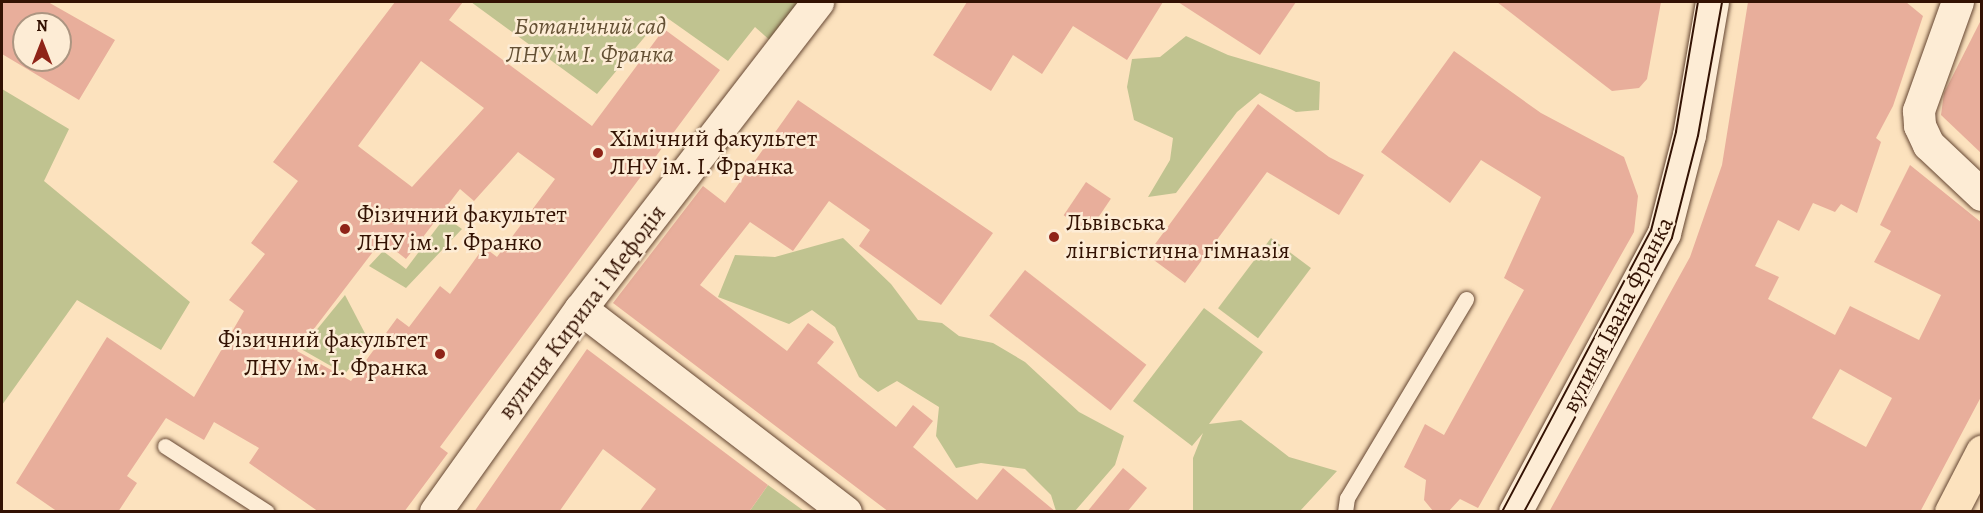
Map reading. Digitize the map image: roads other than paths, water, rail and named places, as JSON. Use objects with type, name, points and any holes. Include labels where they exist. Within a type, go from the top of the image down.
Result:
[{"type":"main road","name":"вулиця Івана Франка","points":[[1515,512],[1664,233],[1689,135],[1712,2]]},
{"type":"main road","points":[[1951,512],[1982,452]]},
{"type":"street","name":"вулиця Кирила і Мефодія","points":[[436,512],[581,309],[818,2]]},
{"type":"street","points":[[1958,2],[1919,111],[1920,126],[1929,145],[1982,195]]},
{"type":"street","points":[[581,309],[846,512]]},
{"type":"lane","points":[[1346,512],[1347,498],[1466,299]]},
{"type":"lane","points":[[165,446],[267,512]]},
{"type":"tram line","points":[[1502,512],[1651,231],[1676,132],[1698,2]]},
{"type":"tram line","points":[[1524,512],[1672,238],[1698,136],[1722,2]]},
{"type":"place","name":"Хімічний факультет ЛНУ ім. І. Франка","points":[[598,153]]},
{"type":"place","name":"Фізичний факультет ЛНУ ім. І. Франко","points":[[345,229]]},
{"type":"place","name":"Львівська лінгвістична гімназія","points":[[1054,237]]},
{"type":"place","name":"Фізичний факультет ЛНУ ім. І. Франка","points":[[440,354]]},
{"type":"park label","name":"Ботанічний сад ЛНУ ім І. Франка","points":[[590,41]]}]
